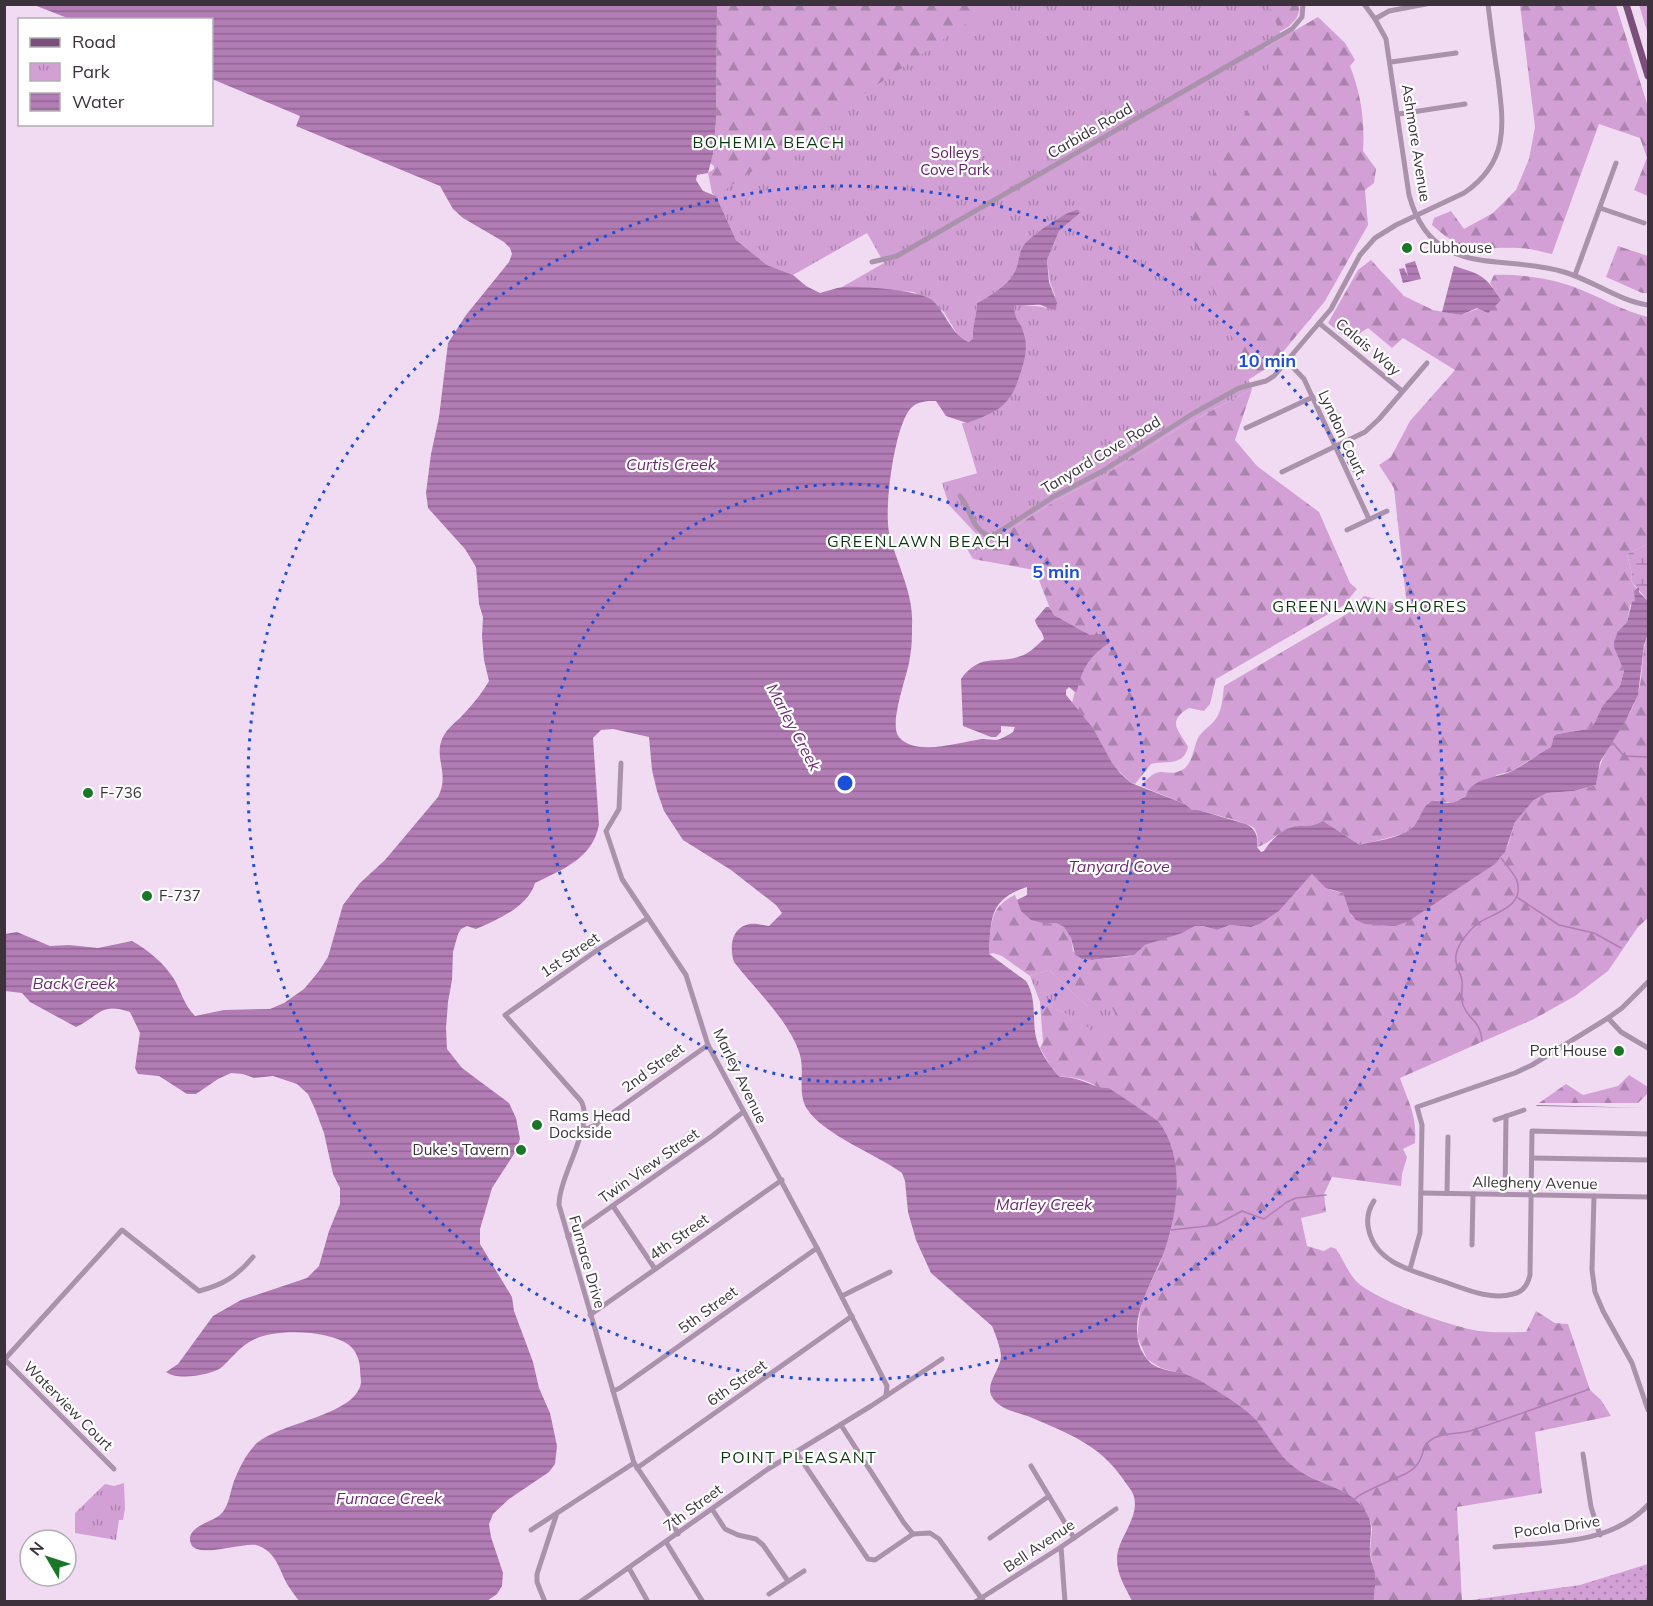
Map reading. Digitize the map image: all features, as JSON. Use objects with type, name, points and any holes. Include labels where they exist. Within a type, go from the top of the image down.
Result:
[{"type":"main road","points":[[1626,4],[1648,76]]},
{"type":"street","name":"Carbide Road","points":[[872,262],[897,256],[1292,29],[1302,17],[1303,4]]},
{"type":"street","name":"Ashmore Avenue","points":[[1364,4],[1386,39],[1399,114],[1409,195],[1416,216],[1436,242],[1462,257],[1546,268],[1575,275],[1632,301],[1648,305]]},
{"type":"street","points":[[1375,19],[1389,11],[1426,4]]},
{"type":"street","points":[[1287,361],[1335,302],[1367,245],[1385,231],[1464,193],[1487,172],[1497,155],[1503,129],[1503,117],[1488,4]]},
{"type":"street","points":[[1391,62],[1456,53]]},
{"type":"street","points":[[1399,114],[1465,104]]},
{"type":"street","points":[[1575,275],[1616,163]]},
{"type":"street","points":[[1600,208],[1644,223]]},
{"type":"street","name":"Calais Way","points":[[1319,322],[1402,391]]},
{"type":"street","name":"Tanyard Cove Road","points":[[960,496],[978,530],[991,537],[1053,497],[1101,472],[1194,413],[1239,388],[1266,381],[1274,376],[1287,361]]},
{"type":"street","name":"Lyndon Court","points":[[1287,361],[1300,373],[1369,519]]},
{"type":"street","points":[[1282,472],[1358,436],[1373,425],[1427,363]]},
{"type":"street","points":[[1246,428],[1312,398]]},
{"type":"street","points":[[1347,530],[1387,511]]},
{"type":"street","name":"Marley Avenue","points":[[621,762],[619,809],[606,831],[622,879],[686,975],[708,1044],[842,1296],[887,1386],[886,1396]]},
{"type":"street","name":"1st Street","points":[[505,1013],[648,918]]},
{"type":"street","points":[[1410,1269],[1420,1238],[1422,1125],[1417,1107],[1523,1069],[1608,1018],[1622,1008],[1648,982]]},
{"type":"street","name":"Furnace Drive","points":[[505,1013],[506,1017],[582,1101],[586,1111],[583,1127],[559,1198],[559,1205],[635,1465],[669,1515],[678,1534]]},
{"type":"street","points":[[1608,1018],[1621,1032],[1648,1048]]},
{"type":"street","name":"2nd Street","points":[[583,1127],[587,1129],[597,1124],[708,1044]]},
{"type":"street","points":[[1495,1120],[1524,1110]]},
{"type":"street","name":"Twin View Street","points":[[568,1237],[743,1112]]},
{"type":"street","points":[[1505,1194],[1506,1116]]},
{"type":"street","points":[[1374,1201],[1367,1220],[1371,1239],[1386,1257],[1410,1269],[1482,1293],[1507,1296],[1519,1292],[1530,1275],[1533,1131],[1648,1134]]},
{"type":"street","points":[[1447,1193],[1448,1137]]},
{"type":"street","points":[[1532,1158],[1648,1160]]},
{"type":"street","name":"4th Street","points":[[590,1315],[782,1180]]},
{"type":"street","name":"Allegheny Avenue","points":[[1421,1193],[1648,1197]]},
{"type":"street","points":[[1472,1245],[1473,1194]]},
{"type":"street","points":[[1594,1196],[1592,1270],[1595,1292],[1602,1311],[1632,1363],[1648,1410]]},
{"type":"street","points":[[613,1206],[655,1269]]},
{"type":"street","points":[[5,1360],[122,1230],[199,1291],[238,1275],[253,1257]]},
{"type":"street","name":"5th Street","points":[[613,1391],[817,1248]]},
{"type":"street","points":[[842,1296],[890,1272]]},
{"type":"street","name":"6th Street","points":[[531,1530],[635,1465],[852,1316]]},
{"type":"street","name":"7th Street","points":[[580,1602],[796,1452],[942,1359]]},
{"type":"street","name":"Waterview Court","points":[[5,1360],[114,1469]]},
{"type":"street","points":[[841,1425],[913,1534]]},
{"type":"street","points":[[796,1452],[868,1559],[875,1560],[913,1534],[930,1533],[935,1535],[979,1600]]},
{"type":"street","points":[[1583,1454],[1591,1508],[1600,1535]]},
{"type":"street","points":[[1031,1466],[1074,1538]]},
{"type":"street","points":[[990,1538],[1049,1496]]},
{"type":"street","name":"Pocola Drive","points":[[1495,1547],[1600,1535],[1627,1523],[1648,1505]]},
{"type":"street","points":[[712,1509],[725,1529],[756,1539],[763,1545],[788,1581]]},
{"type":"street","name":"Bell Avenue","points":[[979,1600],[1116,1509]]},
{"type":"street","points":[[545,1602],[537,1582],[537,1574],[557,1513]]},
{"type":"street","points":[[666,1542],[703,1602]]},
{"type":"street","points":[[1061,1547],[1065,1602]]},
{"type":"street","points":[[629,1569],[648,1602]]},
{"type":"street","points":[[769,1594],[804,1571]]},
{"type":"green space","points":[[717,5],[1299,5],[1299,12],[1288,27],[901,248],[867,231],[716,197],[712,193],[708,173],[714,169],[710,163],[716,121]]},
{"type":"green space","name":"Solleys Cove Park","points":[[993,5],[1269,5],[1281,35],[1263,46],[1272,61],[1188,225],[1252,389],[1177,429],[1106,474],[1055,501],[976,551],[973,559],[967,549],[981,539],[949,505],[942,483],[978,473],[962,423],[967,423],[1021,370],[1026,357],[1024,333],[1015,318],[1015,305],[1050,310],[1056,298],[1050,282],[1047,260],[1059,231],[1080,213],[1078,210],[1048,225],[1023,246],[1016,270],[1011,278],[998,290],[977,303],[973,338],[969,342],[960,339],[944,312],[914,292],[842,287],[884,263],[867,233],[793,275],[767,265],[736,240],[716,196]]},
{"type":"green space","points":[[1520,5],[1616,5],[1648,107],[1648,196],[1634,190],[1647,158],[1640,138],[1599,124],[1552,254],[1523,248],[1482,249],[1464,246],[1432,225],[1434,218],[1451,211],[1464,229],[1493,213],[1516,190],[1529,159],[1535,127]]},
{"type":"green space","points":[[1639,5],[1648,5],[1648,34]]},
{"type":"green space","points":[[1318,17],[1345,43],[1355,60],[1350,66],[1361,108],[1363,151],[1376,169],[1374,183],[1365,190],[1368,225],[1325,301],[1273,364],[1248,380],[977,473],[962,423],[967,423],[1120,202],[914,251]]},
{"type":"green space","points":[[1618,246],[1648,256],[1648,293],[1642,293],[1606,277]]},
{"type":"green space","points":[[1371,260],[1404,296],[1433,310],[1461,315],[1501,300],[1490,283],[1494,275],[1514,275],[1565,284],[1648,317],[1648,544],[1627,554],[1632,574],[1631,581],[1637,589],[1635,602],[1630,605],[1627,622],[1618,631],[1620,660],[1624,671],[1620,686],[1603,705],[1594,724],[1588,729],[1557,734],[1554,736],[1551,747],[1512,771],[1497,775],[1458,801],[1451,803],[1434,800],[1428,803],[1422,816],[1403,834],[1360,845],[1323,821],[1291,828],[1257,847],[1258,840],[1254,828],[1224,817],[1192,810],[1185,804],[1141,786],[1153,774],[1176,772],[1186,767],[1191,760],[1198,738],[1219,714],[1224,686],[1350,612],[1364,596],[1407,607],[1394,488],[1379,465],[1391,457],[1410,421],[1455,370],[1403,338],[1392,348],[1368,328],[1349,340],[1328,323],[1358,270]]},
{"type":"green space","points":[[1252,389],[1235,440],[1257,466],[1319,512],[1350,583],[1357,589],[1344,605],[1216,679],[1210,704],[1204,711],[1189,708],[1176,722],[1176,727],[1188,747],[1182,758],[1174,762],[1151,764],[1135,784],[1131,783],[1112,764],[1093,728],[1072,703],[1084,669],[1095,655],[1110,643],[1054,615],[1035,570],[973,559],[976,551],[1055,501],[1106,474],[1177,429]]},
{"type":"green space","points":[[1648,544],[1648,601],[1631,581],[1632,574],[1627,554]]},
{"type":"green space","points":[[1648,634],[1648,918],[1638,927],[1608,971],[1575,996],[1534,1019],[1400,1078],[1415,1125],[1415,1143],[1403,1149],[1407,1157],[1401,1186],[1332,1177],[1324,1194],[1326,1212],[1301,1218],[1307,1246],[1324,1251],[1331,1247],[1336,1249],[1356,1281],[1379,1296],[1414,1312],[1485,1332],[1526,1332],[1536,1311],[1555,1323],[1568,1324],[1590,1390],[1601,1400],[1611,1416],[1535,1432],[1542,1493],[1457,1507],[1462,1601],[1374,1601],[1375,1578],[1370,1551],[1372,1529],[1360,1504],[1344,1492],[1294,1468],[1274,1447],[1258,1423],[1240,1407],[1196,1379],[1161,1368],[1147,1359],[1137,1336],[1140,1311],[1171,1230],[1176,1198],[1176,1171],[1119,1095],[1109,1088],[1102,1090],[1082,1080],[1060,1077],[1051,1067],[1040,1048],[1043,1042],[1040,1002],[1082,1020],[1088,1007],[1049,970],[1030,976],[1002,956],[989,954],[993,919],[1000,906],[1015,895],[1017,900],[1047,924],[1056,923],[1064,927],[1071,938],[1073,951],[1082,959],[1130,956],[1145,945],[1195,926],[1217,930],[1230,925],[1251,927],[1260,924],[1279,911],[1312,874],[1331,890],[1343,893],[1352,917],[1501,858],[1508,845],[1515,822],[1534,800],[1547,793],[1574,791],[1596,785],[1598,772],[1607,750],[1637,697]]},
{"type":"green space","points":[[1049,970],[1088,1007],[1095,1000],[1110,1003],[1119,1022],[1112,1026],[1115,1031],[1101,1041],[1081,1020],[1040,1002],[1030,976]]},
{"type":"green space","points":[[1629,1075],[1648,1087],[1648,1093],[1638,1103],[1539,1103],[1566,1084],[1583,1095],[1618,1086]]},
{"type":"green space","points":[[124,1483],[125,1509],[123,1520],[119,1520],[116,1540],[78,1534],[78,1528],[75,1528],[75,1513],[105,1484],[114,1486]]},
{"type":"green space","points":[[1648,1564],[1648,1601],[1464,1601],[1580,1585]]},
{"type":"water","points":[[34,5],[717,5],[716,121],[713,154],[708,173],[697,175],[696,180],[703,191],[716,196],[736,240],[767,265],[793,275],[806,286],[820,293],[843,287],[862,287],[904,291],[927,297],[938,306],[958,335],[969,342],[973,338],[977,303],[998,290],[1011,278],[1016,270],[1023,246],[1048,225],[1078,210],[1080,213],[1059,231],[1047,260],[1049,282],[1057,303],[1055,309],[1041,305],[1015,305],[1016,318],[1023,330],[1026,348],[1017,383],[1008,400],[996,411],[967,423],[946,416],[936,401],[919,403],[911,408],[900,432],[889,487],[888,521],[892,544],[912,613],[911,653],[896,722],[896,731],[906,743],[938,747],[982,739],[996,740],[1013,732],[1015,727],[1001,726],[1001,732],[996,737],[991,737],[963,726],[961,679],[975,665],[982,662],[1021,656],[1033,649],[1044,639],[1035,620],[1046,607],[1049,607],[1054,615],[1090,635],[1105,634],[1110,643],[1097,652],[1088,663],[1077,691],[1069,687],[1066,695],[1093,728],[1112,763],[1131,783],[1185,804],[1192,810],[1246,824],[1256,833],[1257,847],[1261,852],[1278,834],[1288,829],[1323,821],[1360,845],[1402,834],[1414,826],[1425,806],[1430,802],[1458,801],[1466,796],[1474,785],[1508,773],[1551,747],[1554,736],[1557,734],[1588,729],[1594,724],[1603,705],[1620,686],[1624,671],[1614,642],[1618,631],[1627,622],[1632,602],[1635,601],[1634,591],[1639,587],[1639,592],[1648,601],[1648,634],[1644,645],[1638,695],[1626,720],[1600,762],[1596,785],[1574,791],[1547,793],[1534,800],[1515,822],[1505,852],[1495,864],[1407,922],[1395,926],[1365,924],[1356,920],[1350,913],[1343,893],[1326,888],[1312,874],[1279,911],[1260,924],[1251,927],[1230,925],[1217,930],[1195,926],[1182,933],[1145,945],[1134,955],[1082,959],[1075,954],[1071,938],[1064,927],[1056,923],[1047,924],[1031,920],[1021,911],[1017,900],[1027,895],[1027,887],[1005,898],[994,912],[990,930],[989,954],[1026,981],[1030,988],[1037,1041],[1053,1069],[1060,1077],[1074,1078],[1098,1087],[1109,1088],[1158,1121],[1173,1151],[1177,1185],[1173,1220],[1164,1252],[1146,1292],[1138,1319],[1137,1333],[1140,1346],[1147,1359],[1164,1370],[1197,1379],[1240,1406],[1257,1421],[1278,1451],[1294,1467],[1344,1492],[1362,1506],[1371,1525],[1370,1555],[1375,1577],[1374,1601],[1132,1601],[1117,1565],[1118,1551],[1134,1511],[1135,1502],[1131,1490],[1114,1467],[1093,1448],[1057,1429],[1003,1407],[994,1400],[990,1385],[1001,1356],[992,1326],[931,1273],[916,1240],[908,1212],[902,1173],[838,1136],[807,1109],[802,1096],[800,1055],[795,1043],[772,1007],[734,962],[732,941],[737,931],[749,924],[769,926],[782,913],[776,905],[731,870],[683,840],[664,811],[657,791],[652,770],[649,737],[613,729],[601,730],[593,738],[599,825],[590,846],[575,862],[535,883],[526,899],[511,912],[476,929],[467,926],[461,929],[453,952],[446,1028],[447,1049],[462,1068],[509,1103],[516,1118],[520,1139],[516,1151],[492,1188],[480,1229],[480,1244],[512,1297],[514,1311],[533,1362],[539,1388],[550,1413],[557,1446],[555,1464],[549,1472],[509,1499],[493,1514],[489,1524],[503,1573],[502,1586],[497,1594],[487,1601],[299,1601],[287,1584],[274,1558],[262,1547],[250,1545],[202,1550],[191,1544],[191,1533],[195,1529],[223,1512],[238,1472],[254,1446],[279,1431],[345,1404],[356,1394],[361,1383],[358,1359],[349,1345],[329,1336],[302,1332],[274,1334],[253,1340],[222,1367],[211,1372],[194,1376],[178,1376],[166,1372],[178,1364],[213,1316],[241,1300],[307,1278],[319,1266],[340,1204],[340,1188],[333,1174],[324,1133],[308,1094],[297,1084],[273,1076],[254,1078],[231,1073],[196,1094],[187,1094],[159,1076],[138,1074],[135,1068],[140,1033],[130,1012],[106,1009],[76,1027],[30,1002],[22,993],[5,991],[5,934],[17,932],[50,946],[98,948],[132,941],[161,962],[174,979],[195,1016],[224,1010],[270,1009],[284,1003],[304,989],[319,971],[328,957],[343,905],[360,883],[385,860],[438,797],[443,781],[440,754],[442,739],[476,700],[489,681],[484,660],[483,617],[479,604],[476,567],[465,549],[428,508],[426,493],[439,417],[448,343],[466,315],[509,262],[512,254],[504,242],[463,218],[453,209],[440,186],[296,126],[300,116],[213,79],[213,18],[67,18]]},
{"type":"water","points":[[1415,261],[1421,279],[1403,283],[1399,269],[1404,268],[1408,276],[1405,264]]},
{"type":"water","points":[[1454,266],[1482,277],[1496,292],[1501,300],[1488,313],[1477,308],[1461,315],[1442,312]]},
{"type":"water","points":[[1537,1105],[1647,1108],[1536,1106]]},
{"type":"waterway","points":[[1612,742],[1624,756],[1648,757]]},
{"type":"waterway","points":[[1482,1041],[1477,1024],[1463,1005],[1462,981],[1456,955],[1461,942],[1474,927],[1512,904],[1516,898],[1517,881],[1501,858]]},
{"type":"waterway","points":[[1518,898],[1559,925],[1594,933],[1621,948]]},
{"type":"waterway","points":[[1171,1230],[1216,1225],[1242,1211],[1264,1219],[1296,1198],[1326,1195]]},
{"type":"waterway","points":[[1355,1499],[1414,1468],[1421,1459],[1426,1445],[1434,1438],[1470,1431],[1587,1390]]},
{"type":"place","name":"Clubhouse","points":[[1407,248]]},
{"type":"place","name":"F-736","points":[[88,793]]},
{"type":"place","name":"F-737","points":[[147,896]]},
{"type":"place","name":"Port House","points":[[1619,1051]]},
{"type":"place","name":"Rams Head Dockside","points":[[537,1125]]},
{"type":"place","name":"Duke’s Tavern","points":[[521,1150]]},
{"type":"district","name":"BOHEMIA BEACH","points":[[769,142]]},
{"type":"district","name":"GREENLAWN BEACH","points":[[919,541]]},
{"type":"district","name":"GREENLAWN SHORES","points":[[1370,606]]},
{"type":"district","name":"POINT PLEASANT","points":[[799,1457]]},
{"type":"water label","name":"Curtis Creek","points":[[671,464]]},
{"type":"water label","name":"Marley Creek","points":[[794,727]]},
{"type":"water label","name":"Tanyard Cove","points":[[1119,866]]},
{"type":"water label","name":"Back Creek","points":[[74,983]]},
{"type":"water label","name":"Marley Creek","points":[[1044,1204]]},
{"type":"water label","name":"Furnace Creek","points":[[389,1498]]}]
